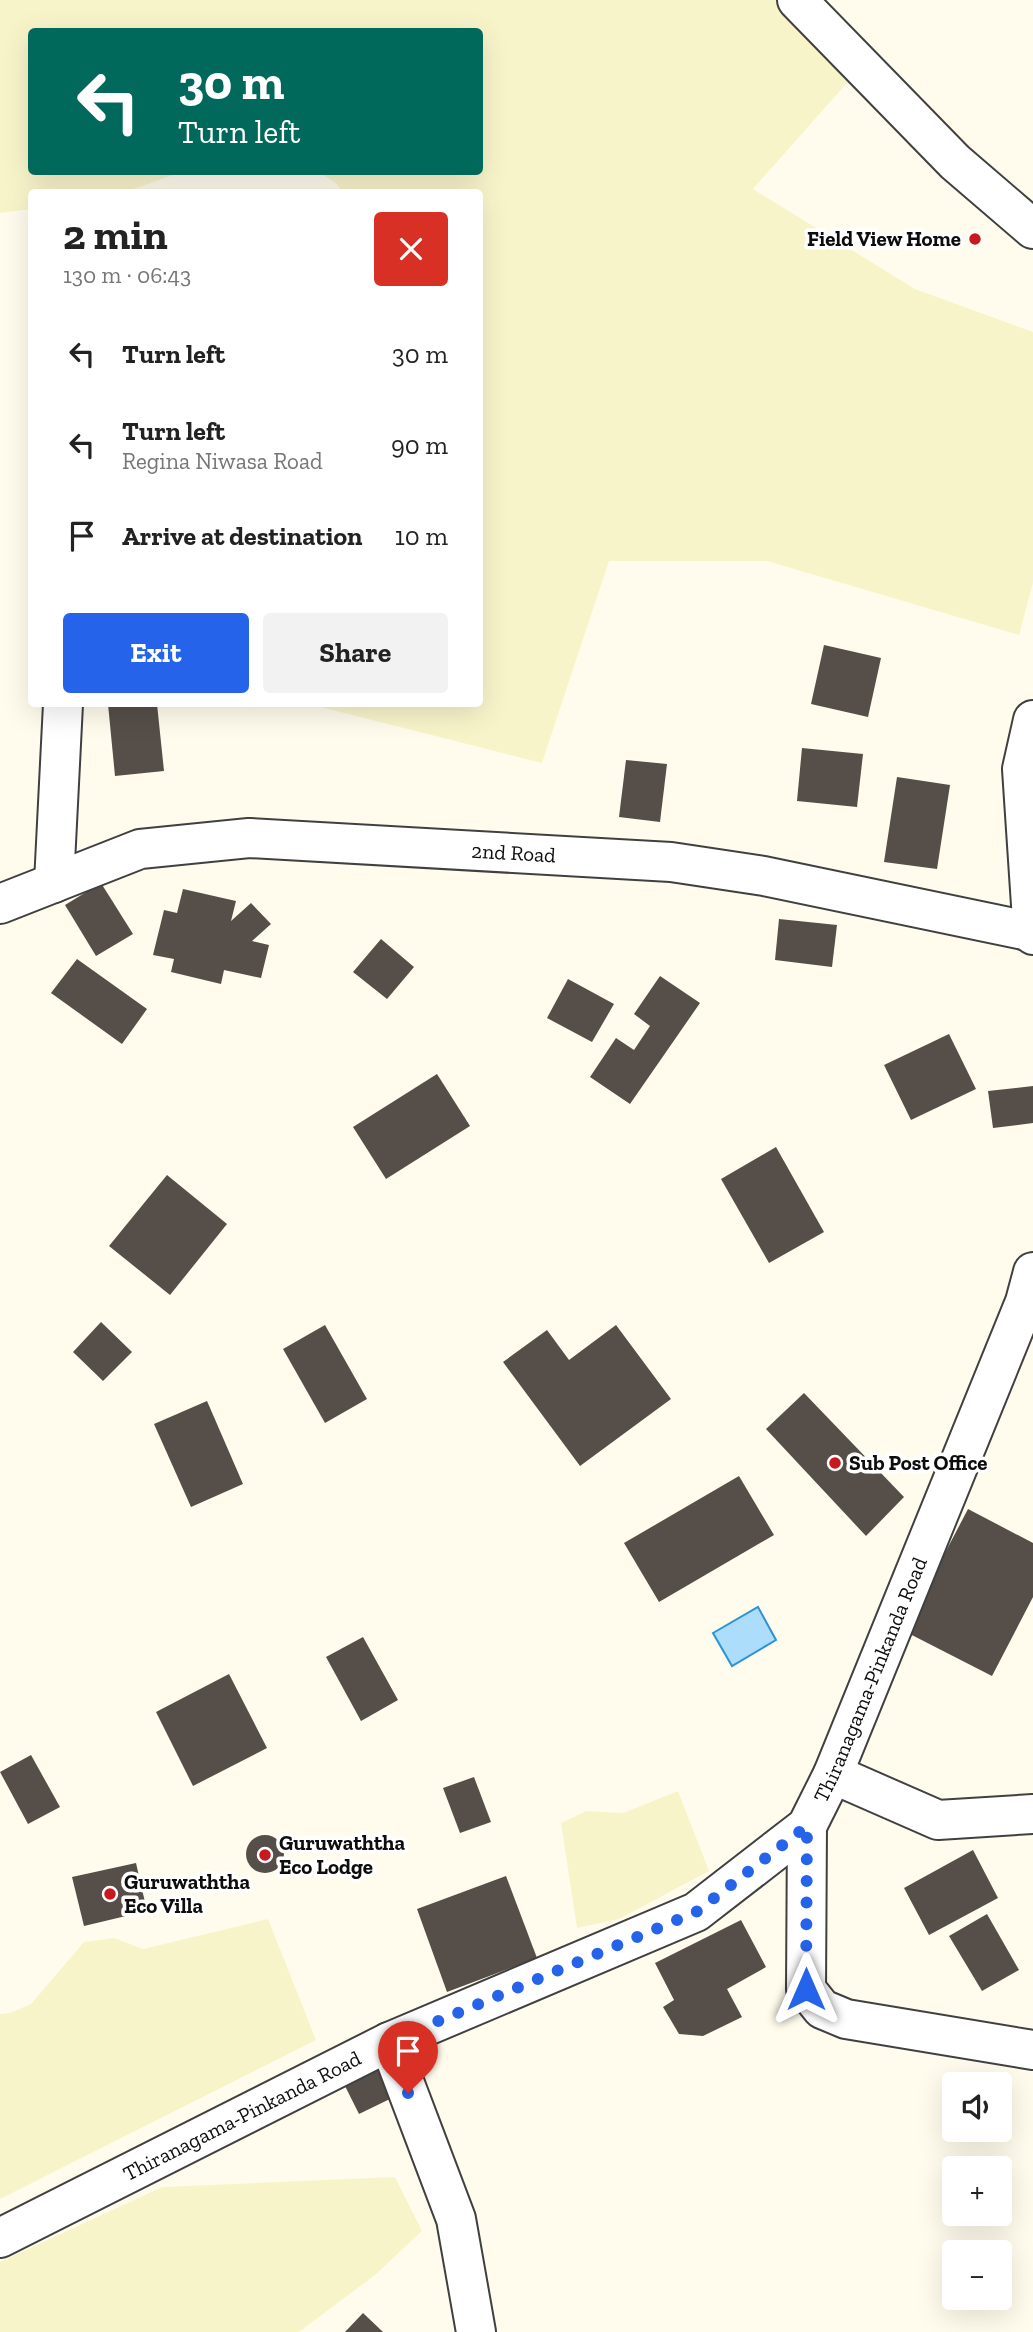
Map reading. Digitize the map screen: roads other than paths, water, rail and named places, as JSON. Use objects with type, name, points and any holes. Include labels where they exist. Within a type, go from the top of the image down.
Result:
[{"type":"street","points":[[797,0],[955,162],[1033,229]]},
{"type":"street","points":[[54,883],[63,707]]},
{"type":"street","points":[[1033,720],[1021,769],[1033,933]]},
{"type":"street","name":"2nd Road","points":[[0,904],[139,849],[249,838],[671,862],[764,876],[1033,933]]},
{"type":"street","name":"Thiranagama-Pinkanda Road","points":[[0,2238],[389,2042],[696,1912],[807,1826],[833,1774],[1025,1302],[1033,1272]]},
{"type":"street","points":[[833,1774],[938,1820],[1033,1814]]},
{"type":"street","points":[[807,1826],[806,1989],[822,2009],[846,2019],[1033,2050]]},
{"type":"street","points":[[389,2042],[456,2219],[477,2332]]},
{"type":"water","points":[[758,1607],[776,1640],[732,1666],[713,1633]]},
{"type":"place","name":"Field View Home","points":[[975,239]]},
{"type":"place","name":"Sub Post Office","points":[[835,1463]]},
{"type":"place","name":"Guruwaththa Eco Lodge","points":[[265,1855]]},
{"type":"place","name":"Guruwaththa Eco Villa","points":[[110,1894]]}]
